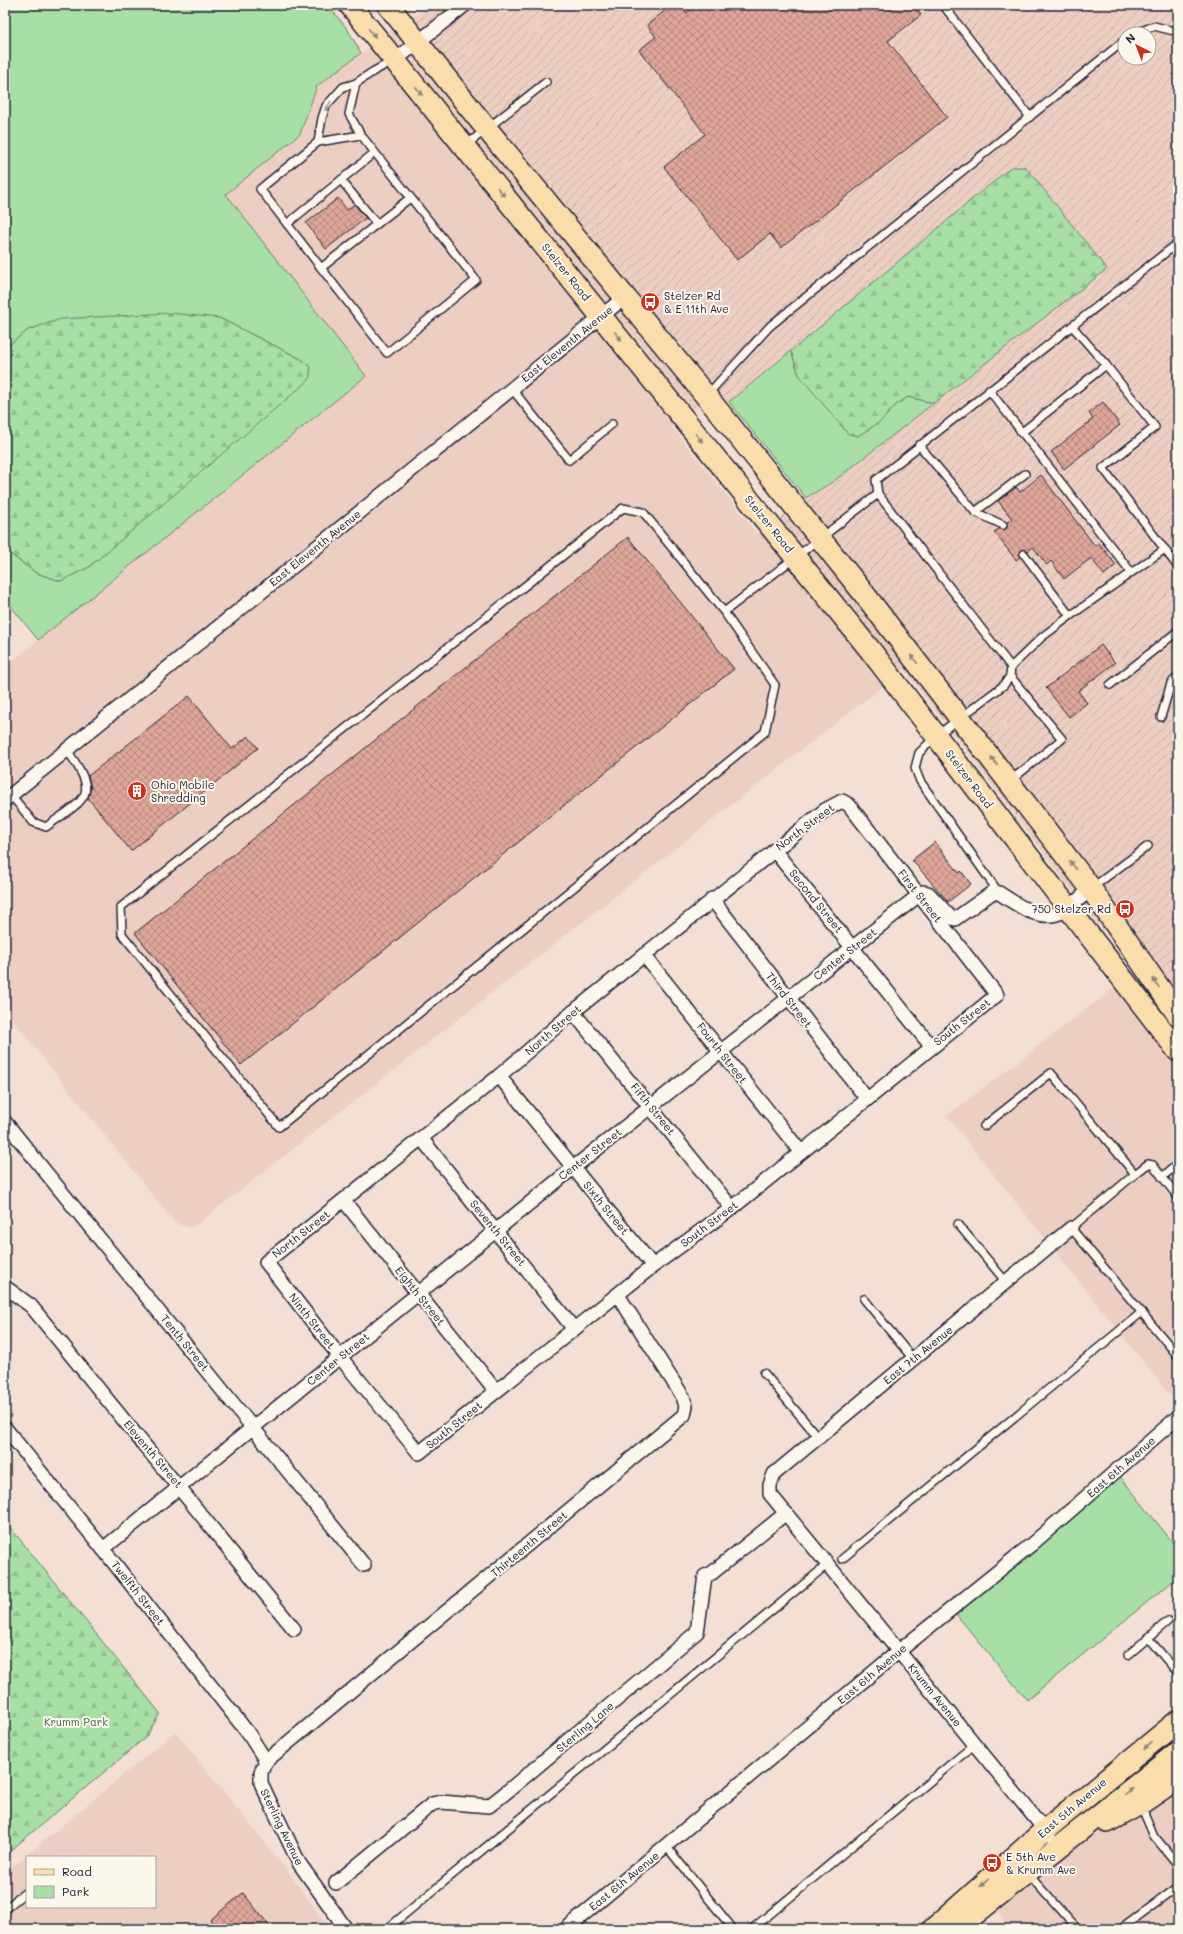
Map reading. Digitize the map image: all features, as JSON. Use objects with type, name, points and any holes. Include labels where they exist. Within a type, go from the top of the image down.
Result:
[{"type":"main road","name":"Stelzer Road","points":[[350,5],[795,557],[936,736],[1178,1051]]},
{"type":"main road","points":[[368,5],[391,31],[417,42]]},
{"type":"main road","points":[[388,5],[486,128],[706,396],[820,538],[961,718],[1091,889],[1178,1015]]},
{"type":"main road","name":"East 5th Avenue","points":[[948,1926],[1045,1830],[1178,1721]]},
{"type":"main road","name":"East 5th Avenue","points":[[948,1926],[1027,1873],[1178,1752]]},
{"type":"main road","points":[[1059,1848],[1140,1804],[1178,1778]]},
{"type":"street","points":[[394,61],[465,5]]},
{"type":"street","name":"East Eleventh Avenue","points":[[8,798],[625,297]]},
{"type":"street","name":"North Street","points":[[266,1262],[499,1076],[573,1012],[712,899],[824,810],[842,801]]},
{"type":"street","name":"First Street","points":[[842,801],[849,805],[997,994]]},
{"type":"street","name":"Second Street","points":[[774,850],[931,1046]]},
{"type":"street","points":[[919,895],[923,892],[928,893],[951,918],[955,919],[960,918],[993,892],[999,893],[1033,913],[1047,916],[1061,912],[1091,889]]},
{"type":"street","name":"Center Street","points":[[103,1549],[179,1486],[254,1428],[495,1230],[650,1106],[919,895]]},
{"type":"street","name":"Third Street","points":[[712,899],[867,1099]]},
{"type":"street","name":"Fourth Street","points":[[644,955],[800,1151]]},
{"type":"street","name":"South Street","points":[[419,1453],[653,1266],[732,1208],[800,1151],[997,994]]},
{"type":"street","name":"Fifth Street","points":[[573,1012],[732,1208]]},
{"type":"street","name":"Sixth Street","points":[[499,1076],[653,1266]]},
{"type":"street","name":"Tenth Street","points":[[5,1122],[364,1565]]},
{"type":"street","name":"Seventh Street","points":[[421,1138],[574,1329]]},
{"type":"street","name":"Eighth Street","points":[[344,1201],[496,1391]]},
{"type":"street","name":"East 7th Avenue","points":[[770,1485],[774,1474],[1071,1228]]},
{"type":"street","name":"Ninth Street","points":[[266,1262],[340,1357],[419,1453]]},
{"type":"street","name":"Eleventh Street","points":[[5,1287],[31,1306],[294,1629]]},
{"type":"street","name":"Thirteenth Street","points":[[266,1761],[684,1415],[686,1406],[683,1397],[618,1295]]},
{"type":"street","name":"East 6th Avenue","points":[[566,1929],[899,1651],[1032,1544],[1178,1417]]},
{"type":"street","name":"Twelfth Street","points":[[5,1428],[103,1549],[248,1733],[266,1761]]},
{"type":"street","name":"Krumm Avenue","points":[[770,1485],[770,1494],[1059,1848]]},
{"type":"street","name":"Sterling Lane","points":[[336,1883],[432,1804],[441,1802],[489,1806],[510,1790],[697,1632],[705,1576],[712,1573],[786,1513]]},
{"type":"street","name":"Sterling Avenue","points":[[266,1761],[261,1772],[260,1783],[298,1863],[346,1929]]},
{"type":"lane","points":[[943,5],[1030,117]]},
{"type":"lane","points":[[1157,27],[1178,32]]},
{"type":"lane","points":[[706,396],[770,326],[1117,46]]},
{"type":"lane","points":[[318,142],[322,118],[326,106],[343,86],[356,83],[374,71],[394,61]]},
{"type":"lane","points":[[464,147],[486,128],[546,82]]},
{"type":"lane","points":[[356,83],[349,114],[360,135],[476,280],[387,353],[260,189],[318,142],[360,135]]},
{"type":"lane","points":[[287,224],[374,153]]},
{"type":"lane","points":[[341,180],[377,224]]},
{"type":"lane","points":[[322,268],[410,198]]},
{"type":"lane","points":[[999,893],[920,781],[915,768],[918,753],[936,736],[1004,685],[1010,676],[1010,667],[878,494],[876,480],[1178,243]]},
{"type":"lane","points":[[1072,326],[1106,365],[1155,427],[1103,468],[1178,567]]},
{"type":"lane","points":[[1022,433],[1106,365]]},
{"type":"lane","points":[[512,389],[569,460],[612,424]]},
{"type":"lane","points":[[989,390],[1131,572]]},
{"type":"lane","points":[[920,445],[975,512],[1003,525]]},
{"type":"lane","points":[[975,512],[1025,474]]},
{"type":"lane","points":[[724,612],[878,494]]},
{"type":"lane","points":[[623,508],[643,512],[724,612],[775,685],[765,732],[279,1127],[122,934],[121,908],[623,508]]},
{"type":"lane","points":[[1010,667],[1042,637],[1164,549]]},
{"type":"lane","points":[[1024,554],[1070,616]]},
{"type":"lane","points":[[1110,685],[1178,631]]},
{"type":"lane","points":[[1010,676],[1062,739],[1010,782]]},
{"type":"lane","points":[[1161,717],[1171,683],[1178,677]]},
{"type":"lane","points":[[8,798],[33,822],[46,827],[82,802],[87,786],[82,772],[66,750]]},
{"type":"lane","points":[[1091,889],[1148,846]]},
{"type":"lane","points":[[984,1126],[1051,1073],[1135,1174]]},
{"type":"lane","points":[[1178,1197],[1153,1165],[1148,1164],[1071,1228],[1178,1356]]},
{"type":"lane","points":[[1162,1176],[1178,1164]]},
{"type":"lane","points":[[958,1224],[1006,1282]]},
{"type":"lane","points":[[864,1299],[913,1358]]},
{"type":"lane","points":[[842,1559],[1142,1312]]},
{"type":"lane","points":[[764,1373],[818,1437]]},
{"type":"lane","points":[[387,1929],[828,1564]]},
{"type":"lane","points":[[1128,1655],[1168,1621]]},
{"type":"lane","points":[[1148,1638],[1178,1673]]},
{"type":"lane","points":[[752,1929],[975,1744]]},
{"type":"lane","points":[[1140,1804],[1154,1836],[1178,1865]]},
{"type":"lane","points":[[666,1846],[733,1929]]},
{"type":"lane","points":[[1027,1873],[1077,1929]]},
{"type":"lane","points":[[1121,1929],[1178,1886]]},
{"type":"lane","points":[[5,1909],[26,1892]]},
{"type":"shaded area","points":[[432,5],[1178,5],[1178,1029],[904,669],[883,686],[821,614],[757,534],[834,481],[1107,269],[1011,167],[729,402],[694,408],[391,31]]},
{"type":"shaded area","points":[[391,31],[694,408],[672,427],[821,614],[883,686],[192,1228],[175,1223],[5,1010],[5,667],[366,376],[226,194],[300,134],[317,86]]},
{"type":"shaded area","points":[[1134,973],[1178,1029],[1178,1405],[947,1116]]},
{"type":"shaded area","points":[[175,1732],[287,1870],[329,1929],[5,1929],[5,1873]]},
{"type":"shaded area","points":[[1178,1765],[1178,1929],[1011,1929],[984,1896]]},
{"type":"green space","points":[[5,5],[328,5],[348,30],[361,53],[317,86],[300,134],[226,194],[366,376],[38,640],[5,599],[5,546],[13,556],[36,573],[61,581],[89,567],[311,367],[301,359],[219,318],[28,330],[5,348]]},
{"type":"green space","points":[[1011,167],[1026,167],[1107,269],[934,403],[908,397],[897,404],[880,422],[858,436],[848,434],[799,375],[791,351]]},
{"type":"green space","points":[[170,313],[219,318],[301,359],[311,367],[309,380],[89,567],[61,581],[36,573],[13,556],[5,546],[5,348],[28,330],[61,319]]},
{"type":"green space","points":[[791,351],[799,375],[880,422],[897,404],[908,397],[934,403],[834,481],[806,498],[729,402]]},
{"type":"green space","points":[[1119,1475],[1178,1549],[1178,1577],[1027,1700],[955,1613]]},
{"type":"green space","name":"Krumm Park","points":[[5,1521],[160,1713],[146,1737],[5,1855]]},
{"type":"building","points":[[672,5],[681,5],[687,13],[696,5],[913,5],[921,15],[888,41],[947,117],[781,248],[770,234],[737,260],[664,167],[705,134],[639,50],[656,37],[647,25]]},
{"type":"building","points":[[338,198],[347,210],[354,204],[366,218],[326,249],[306,223]]},
{"type":"building","points":[[1103,402],[1120,425],[1064,469],[1051,452],[1093,419],[1089,413]]},
{"type":"building","points":[[1041,475],[1095,546],[1099,543],[1116,565],[1104,575],[1091,558],[1064,579],[1051,561],[1047,565],[1033,547],[1028,551],[1024,549],[1021,550],[1020,557],[1016,560],[994,532],[999,529],[1006,529],[1007,522],[1012,519],[998,501],[1016,487],[1020,492]]},
{"type":"building","points":[[628,537],[734,669],[241,1065],[135,933]]},
{"type":"building","points":[[1101,645],[1115,663],[1078,691],[1087,703],[1069,717],[1046,688]]},
{"type":"building","points":[[189,696],[232,749],[248,736],[258,748],[131,851],[88,798],[91,788],[88,776]]},
{"type":"building","points":[[935,842],[959,873],[961,871],[971,884],[948,902],[912,860]]},
{"type":"building","points":[[243,1893],[272,1929],[218,1929],[210,1920]]},
{"type":"place","name":"Stelzer Rd & E 11th Ave","points":[[650,302]]},
{"type":"place","name":"Ohio Mobile Shredding","points":[[137,791]]},
{"type":"place","name":"750 Stelzer Rd","points":[[1125,909]]},
{"type":"place","name":"E 5th Ave & Krumm Ave","points":[[992,1863]]}]
